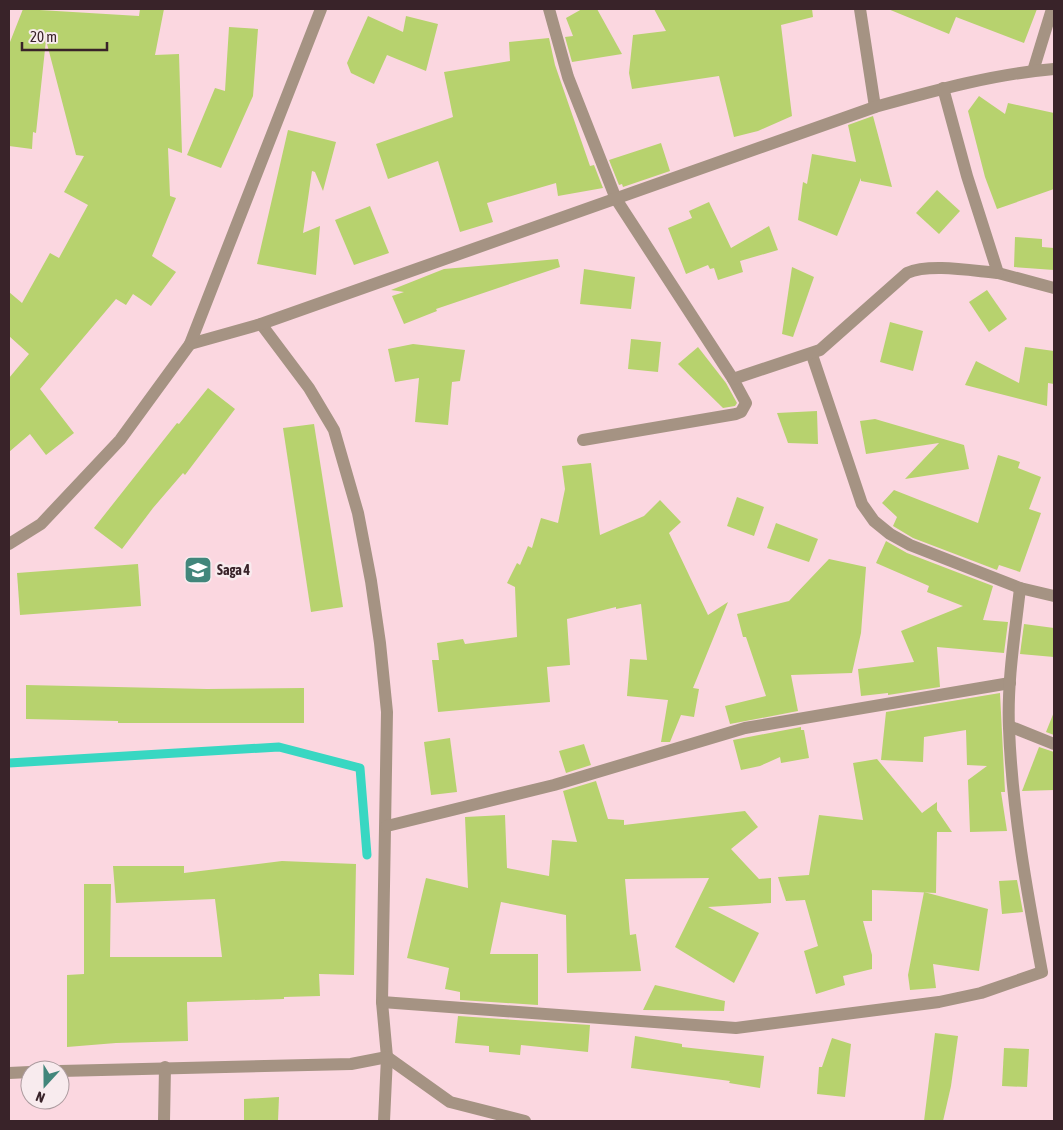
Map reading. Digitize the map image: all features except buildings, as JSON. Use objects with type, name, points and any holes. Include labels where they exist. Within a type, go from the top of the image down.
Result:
[{"type":"street","points":[[9,544],[41,524],[120,440],[190,344],[321,9]]},
{"type":"street","points":[[549,9],[568,77],[616,198],[733,379],[746,403],[741,412],[583,440]]},
{"type":"street","points":[[860,9],[875,107]]},
{"type":"street","points":[[1033,71],[1052,9]]},
{"type":"street","points":[[190,344],[260,324],[875,107],[943,88],[1033,71],[1054,69]]},
{"type":"street","points":[[943,88],[967,176],[998,273]]},
{"type":"street","points":[[733,379],[812,354],[826,346],[907,273],[914,270],[942,269],[998,273],[1054,288]]},
{"type":"street","points":[[260,324],[309,388],[334,430],[353,496],[371,581],[387,712],[382,1002],[387,1057],[384,1121]]},
{"type":"street","points":[[812,354],[862,504],[874,521],[890,534],[910,545],[1020,588],[1054,596]]},
{"type":"street","points":[[1020,588],[1010,683],[1009,726],[1028,897],[1042,972]]},
{"type":"street","points":[[386,826],[554,785],[745,728],[1010,683]]},
{"type":"street","points":[[1009,726],[1054,744]]},
{"type":"street","points":[[382,1002],[736,1028],[939,1002],[981,993],[1054,967]]},
{"type":"street","points":[[70,1071],[351,1064],[387,1057],[450,1102],[525,1121]]},
{"type":"street","points":[[164,1121],[165,1068]]},
{"type":"waterway","points":[[9,763],[279,747],[360,768],[367,855]]},
{"type":"place","name":"Saga 4","points":[[198,570]]}]
